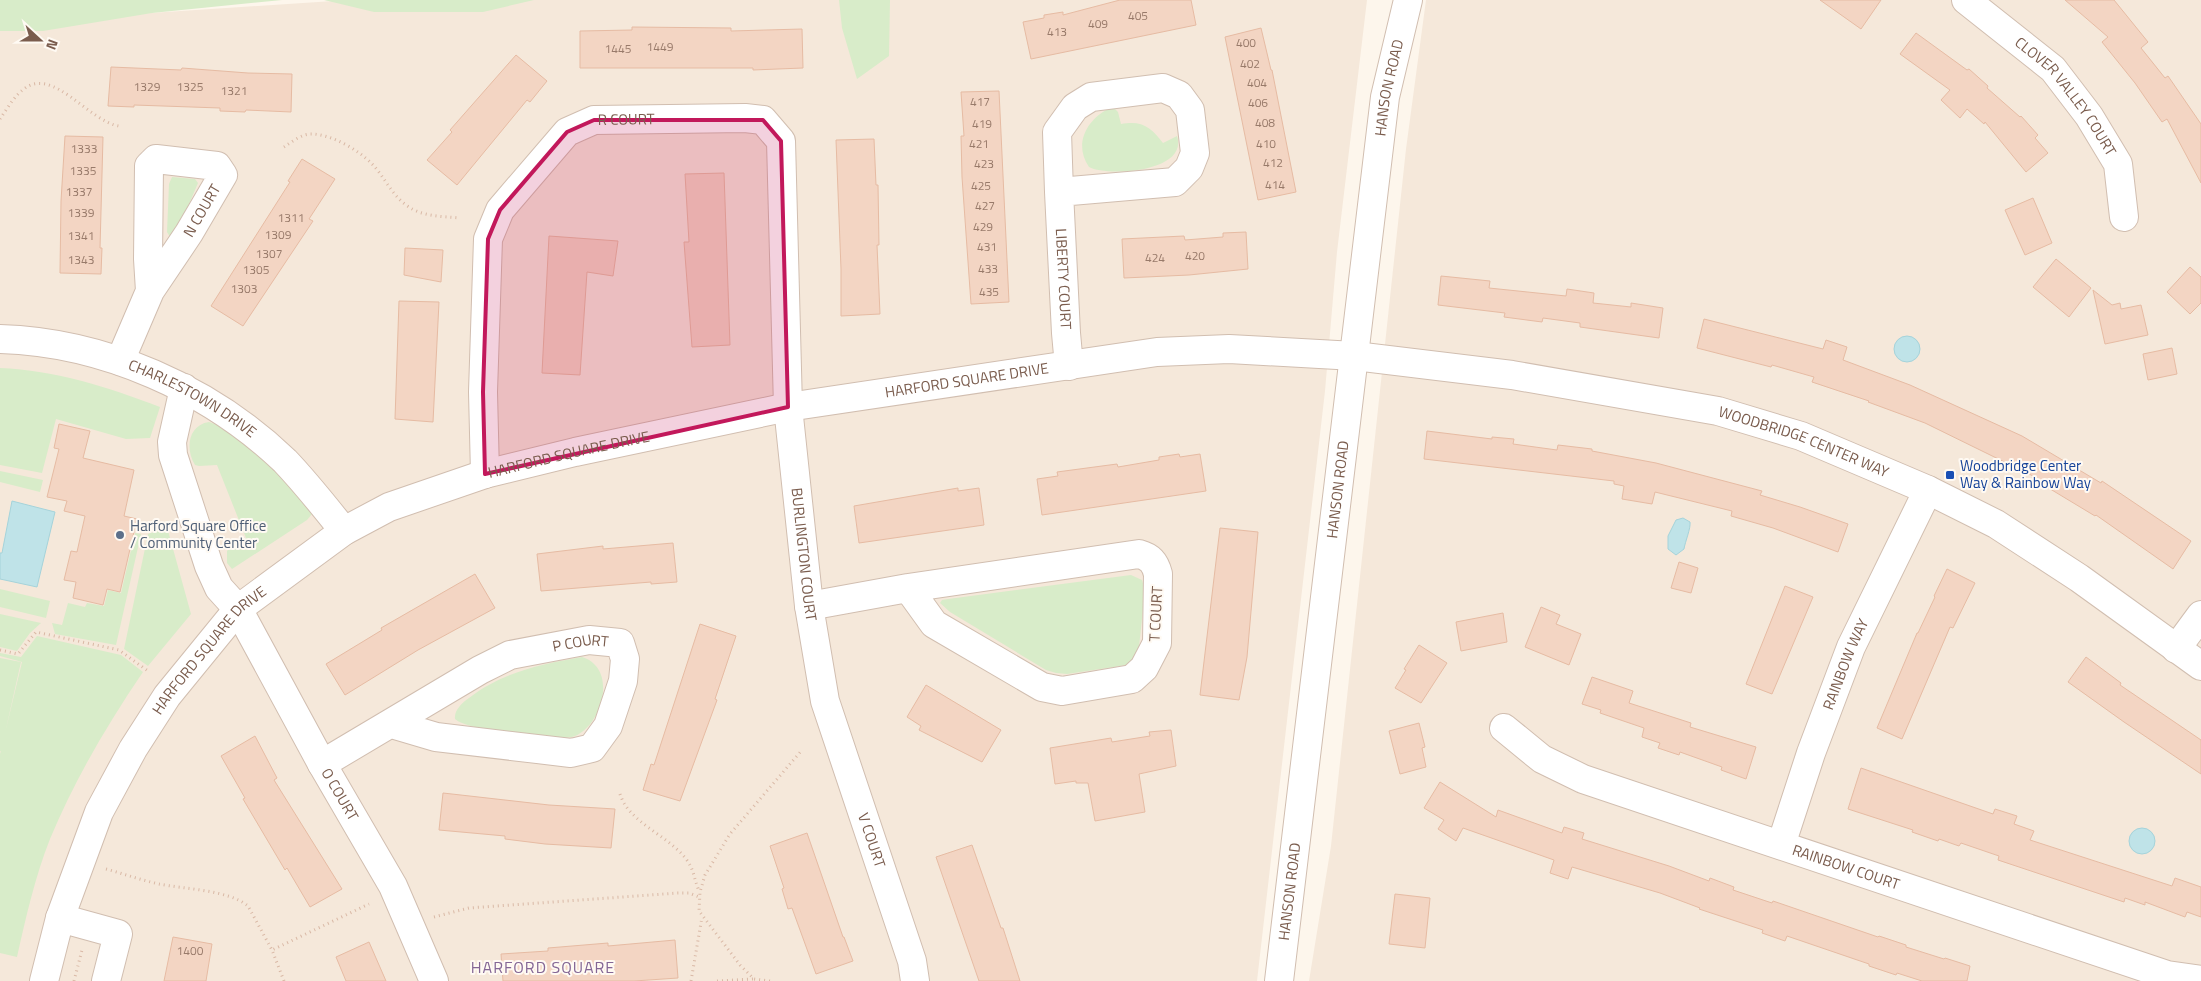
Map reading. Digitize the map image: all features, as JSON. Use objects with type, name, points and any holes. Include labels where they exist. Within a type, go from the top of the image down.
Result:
[{"type":"street","name":"HANSON ROAD","points":[[1279,981],[1385,97],[1408,0]]},
{"type":"street","name":"CLOVER VALLEY COURT","points":[[1966,0],[2053,69],[2089,116],[2118,164],[2124,217]]},
{"type":"street","name":"LIBERTY COURT","points":[[1059,192],[1175,182],[1189,168],[1195,153],[1190,110],[1178,94],[1163,88],[1091,97],[1075,107],[1057,132],[1059,192],[1066,333],[1069,366]]},
{"type":"street","name":"R COURT","points":[[485,474],[483,392],[488,239],[500,210],[568,132],[594,120],[746,118],[762,120],[781,141],[788,407]]},
{"type":"street","points":[[120,361],[150,290]]},
{"type":"street","name":"CHARLESTOWN DRIVE","points":[[0,339],[51,345],[120,361],[184,388],[249,431],[284,461],[313,492],[344,531]]},
{"type":"street","name":"HARFORD SQUARE DRIVE","points":[[44,981],[60,918],[99,812],[133,749],[166,696],[238,609],[344,531],[389,507],[485,474],[575,452],[788,407],[1157,352],[1229,349],[1355,356]]},
{"type":"street","name":"WOODBRIDGE CENTER WAY","points":[[1355,356],[1512,375],[1718,411],[1801,436],[1928,490],[1996,524],[2079,578],[2201,666]]},
{"type":"street","name":"O COURT","points":[[184,388],[172,442],[173,455],[209,566],[220,588],[238,609],[322,764],[393,886],[434,981]]},
{"type":"street","name":"BURLINGTON COURT","points":[[788,407],[809,606],[825,701]]},
{"type":"street","name":"RAINBOW WAY","points":[[1781,845],[1811,753],[1851,647],[1928,490]]},
{"type":"street","name":"T COURT","points":[[809,606],[908,588],[1138,554],[1147,556],[1156,564],[1158,574],[1157,643],[1144,668],[1132,679],[1062,691],[1042,687],[934,624],[908,588]]},
{"type":"street","points":[[2176,649],[2201,615]]},
{"type":"street","name":"P COURT","points":[[322,764],[480,670],[510,655],[589,640],[620,643],[625,659],[623,681],[608,726],[592,748],[571,754],[436,737],[392,724]]},
{"type":"street","name":"V COURT","points":[[825,701],[912,961],[915,981]]},
{"type":"street","name":"RAINBOW COURT","points":[[1504,728],[1542,759],[1583,779],[2167,974],[2201,980]]},
{"type":"street","points":[[60,918],[118,934],[106,981]]},
{"type":"path","points":[[0,119],[14,98],[34,83],[52,85],[66,93],[98,118],[110,125],[119,126]]},
{"type":"path","points":[[284,147],[298,137],[311,134],[353,147],[372,164],[395,196],[405,204],[421,214],[460,218]]},
{"type":"path","points":[[0,650],[18,654],[36,632],[119,650],[148,671]]},
{"type":"path","points":[[754,979],[740,965],[702,916],[699,911],[700,892],[705,875],[730,834],[802,750]]},
{"type":"path","points":[[620,794],[623,804],[639,819],[664,836],[685,858],[695,872],[700,892]]},
{"type":"path","points":[[106,869],[157,883],[242,901],[248,906],[272,950],[284,981]]},
{"type":"path","points":[[411,927],[441,914],[469,908],[678,893],[689,893],[699,897]]},
{"type":"path","points":[[272,950],[369,904]]},
{"type":"path","points":[[691,981],[702,916]]},
{"type":"path","points":[[74,981],[83,948]]},
{"type":"path","points":[[717,981],[754,979],[770,981]]},
{"type":"highlighted area","points":[[594,120],[763,120],[781,141],[788,407],[485,474],[483,392],[488,239],[500,210],[567,132]]},
{"type":"shaded area","name":"HARFORD SQUARE","points":[[348,0],[1367,0],[1337,252],[1325,391],[1257,981],[0,981],[0,23]]},
{"type":"shaded area","points":[[1426,0],[2201,0],[2201,981],[1309,981],[1331,846],[1406,149]]},
{"type":"green space","points":[[0,0],[282,0],[152,13],[43,31],[0,31]]},
{"type":"green space","points":[[324,0],[534,0],[483,12],[374,12]]},
{"type":"green space","points":[[839,0],[890,0],[889,56],[857,79],[842,28]]},
{"type":"green space","points":[[1110,108],[1118,112],[1121,124],[1135,123],[1145,126],[1163,143],[1177,136],[1177,148],[1171,157],[1159,164],[1144,169],[1128,171],[1098,170],[1089,167],[1082,150],[1085,133],[1095,119]]},
{"type":"green space","points":[[172,177],[195,179],[198,183],[175,237],[170,237],[167,232],[169,184]]},
{"type":"green space","points":[[0,368],[21,369],[61,376],[121,393],[160,407],[150,438],[126,439],[56,419],[42,473],[0,465]]},
{"type":"green space","points":[[209,422],[221,427],[250,448],[280,476],[312,514],[307,520],[232,569],[227,563],[227,551],[233,544],[246,538],[217,465],[195,465],[190,452],[189,445],[193,433],[202,424]]},
{"type":"green space","points":[[0,471],[43,480],[40,492],[0,482]]},
{"type":"green space","points":[[167,527],[191,614],[148,666],[124,649],[148,534]]},
{"type":"green space","points":[[135,533],[141,534],[116,645],[55,634],[52,623],[62,625],[68,603],[85,607],[87,603],[104,606],[108,590],[121,593]]},
{"type":"green space","points":[[1131,575],[1142,580],[1145,591],[1138,656],[1127,665],[1067,674],[1046,670],[950,612],[940,603],[942,600],[948,599]]},
{"type":"green space","points":[[0,589],[50,601],[46,618],[0,607]]},
{"type":"green space","points":[[0,614],[41,623],[30,633],[17,651],[0,647]]},
{"type":"green space","points":[[37,636],[121,655],[143,672],[92,753],[50,839],[27,912],[17,957],[0,953],[0,754],[22,662],[0,656],[0,653],[21,657]]},
{"type":"green space","points":[[582,657],[593,663],[600,672],[603,684],[602,696],[599,709],[593,720],[585,730],[575,736],[551,738],[514,735],[477,728],[455,719],[457,710],[464,702],[482,689],[509,675],[537,666]]},
{"type":"green space","points":[[0,658],[21,662],[1,751],[0,751]]},
{"type":"water","points":[[1907,336],[1916,340],[1920,349],[1916,358],[1907,362],[1898,358],[1894,349],[1898,340]]},
{"type":"water","points":[[12,501],[55,512],[37,587],[0,579],[0,553],[2,553]]},
{"type":"water","points":[[1683,518],[1690,522],[1690,528],[1684,549],[1676,555],[1668,549],[1668,536],[1676,520]]},
{"type":"water","points":[[2142,828],[2151,832],[2155,841],[2151,850],[2142,854],[2133,850],[2129,841],[2133,832]]},
{"type":"building","points":[[1120,0],[1191,0],[1196,25],[1031,59],[1023,22],[1044,18],[1044,15],[1063,12],[1063,15]]},
{"type":"building","points":[[1820,0],[1881,0],[1861,29]]},
{"type":"building","points":[[2065,0],[2114,0],[2148,42],[2141,48],[2165,78],[2168,76],[2201,124],[2201,183],[2167,119],[2162,122],[2135,83],[2102,42],[2108,37]]},
{"type":"building","points":[[632,27],[731,28],[731,31],[802,29],[803,68],[753,70],[753,68],[580,68],[580,31],[632,30]]},
{"type":"building","points":[[1261,28],[1272,70],[1296,192],[1258,200],[1225,37]]},
{"type":"building","points":[[1916,33],[1967,70],[1969,69],[1988,86],[1987,88],[2021,116],[2038,135],[2035,138],[2048,153],[2026,172],[1985,122],[1984,124],[1967,109],[1960,118],[1941,100],[1950,90],[1900,54]]},
{"type":"building","points":[[516,55],[547,81],[530,102],[527,100],[457,185],[427,160],[452,132],[450,130]]},
{"type":"building","points":[[111,67],[181,70],[182,68],[292,74],[291,112],[220,111],[220,108],[134,105],[134,107],[108,106]]},
{"type":"building","points":[[999,91],[1009,302],[971,304],[962,177],[961,136],[964,136],[961,92]]},
{"type":"building","points":[[65,136],[103,137],[101,274],[60,273],[61,201]]},
{"type":"building","points":[[874,139],[876,185],[878,185],[879,245],[877,245],[880,314],[841,316],[836,140]]},
{"type":"building","points":[[302,159],[335,179],[309,219],[313,221],[243,326],[211,306],[290,182],[288,181]]},
{"type":"building","points":[[724,173],[730,345],[692,347],[684,242],[689,242],[685,174]]},
{"type":"building","points":[[2033,198],[2052,243],[2025,255],[2005,210]]},
{"type":"building","points":[[1246,232],[1248,269],[1189,275],[1124,278],[1122,239],[1184,236],[1185,240],[1223,237],[1223,233]]},
{"type":"building","points":[[549,236],[618,241],[613,276],[587,272],[580,375],[542,373]]},
{"type":"building","points":[[405,248],[443,250],[441,282],[404,275]]},
{"type":"building","points":[[2056,259],[2091,288],[2069,317],[2033,287]]},
{"type":"building","points":[[2190,267],[2201,277],[2201,303],[2190,314],[2167,292]]},
{"type":"building","points":[[1441,276],[1490,281],[1489,288],[1566,296],[1567,289],[1594,293],[1593,303],[1631,307],[1631,303],[1663,308],[1659,338],[1580,327],[1580,323],[1543,318],[1542,322],[1504,317],[1505,313],[1438,305]]},
{"type":"building","points":[[2093,290],[2112,305],[2120,303],[2121,309],[2141,305],[2148,335],[2105,344]]},
{"type":"building","points":[[399,301],[439,302],[433,422],[395,419]]},
{"type":"building","points":[[1704,319],[1823,349],[1826,340],[1847,347],[1843,360],[1910,385],[2022,436],[2101,483],[2102,481],[2191,541],[2173,569],[2096,515],[2032,478],[2033,476],[1925,423],[1869,401],[1812,382],[1814,377],[1772,365],[1771,367],[1697,348]]},
{"type":"building","points":[[2172,348],[2177,374],[2148,380],[2143,354]]},
{"type":"building","name":"Harford Square Office / Community Center","points":[[59,424],[90,431],[83,458],[134,470],[124,516],[137,519],[120,592],[107,589],[103,605],[73,598],[76,582],[64,580],[71,551],[77,552],[85,516],[64,511],[67,501],[47,497],[59,449],[54,448]]},
{"type":"building","points":[[1427,431],[1492,439],[1492,437],[1514,439],[1513,444],[1557,450],[1558,445],[1592,449],[1592,451],[1656,463],[1762,491],[1760,495],[1848,524],[1838,552],[1773,528],[1731,516],[1732,511],[1655,492],[1652,504],[1622,499],[1624,486],[1614,484],[1614,481],[1424,459]]},
{"type":"building","points":[[1179,454],[1180,457],[1200,454],[1206,491],[1042,515],[1037,479],[1058,476],[1057,472],[1117,464],[1118,467],[1159,460],[1159,457]]},
{"type":"building","points":[[958,488],[958,491],[979,488],[984,525],[859,543],[854,506]]},
{"type":"building","points":[[1220,528],[1258,532],[1247,657],[1239,700],[1200,695]]},
{"type":"building","points":[[673,543],[677,582],[651,584],[651,582],[541,591],[537,554],[603,546],[603,549]]},
{"type":"building","points":[[1679,562],[1698,568],[1691,593],[1671,588]]},
{"type":"building","points":[[1947,569],[1975,583],[1953,628],[1950,627],[1902,739],[1877,728],[1917,633]]},
{"type":"building","points":[[475,574],[495,608],[418,650],[345,695],[326,664],[382,630],[381,628]]},
{"type":"building","points":[[1785,586],[1813,597],[1772,694],[1746,684]]},
{"type":"building","points":[[1541,607],[1560,615],[1556,624],[1581,634],[1569,665],[1525,647]]},
{"type":"building","points":[[1503,613],[1507,642],[1461,651],[1456,622]]},
{"type":"building","points":[[700,624],[736,636],[715,699],[717,700],[680,801],[643,790],[651,764],[654,765]]},
{"type":"building","points":[[1419,645],[1447,663],[1421,703],[1395,688]]},
{"type":"building","points":[[2086,657],[2121,683],[2120,685],[2201,740],[2201,774],[2068,682]]},
{"type":"building","points":[[1592,677],[1633,691],[1629,703],[1691,723],[1690,727],[1756,747],[1746,779],[1721,770],[1722,767],[1680,752],[1679,755],[1658,748],[1660,743],[1642,737],[1644,728],[1600,713],[1601,710],[1582,704]]},
{"type":"building","points":[[926,685],[1001,730],[982,762],[919,730],[921,726],[907,717]]},
{"type":"building","points":[[1419,723],[1425,747],[1422,748],[1426,767],[1400,774],[1389,731]]},
{"type":"building","points":[[1171,730],[1176,766],[1139,774],[1145,812],[1095,821],[1088,783],[1076,783],[1076,781],[1055,784],[1050,748],[1111,738],[1112,742],[1150,736],[1149,732]]},
{"type":"building","points":[[255,736],[277,778],[274,780],[342,889],[310,907],[287,868],[285,870],[243,799],[245,798],[221,756]]},
{"type":"building","points":[[1861,768],[1993,814],[1995,809],[2017,816],[2014,824],[2034,831],[2030,840],[2172,886],[2175,878],[2201,887],[2201,917],[2187,912],[2185,917],[2145,902],[2145,905],[2125,898],[2124,902],[1998,860],[1999,856],[1961,843],[1959,846],[1939,839],[1938,841],[1912,832],[1913,830],[1848,809]]},
{"type":"building","points":[[1440,782],[1496,817],[1498,810],[1562,833],[1564,827],[1584,833],[1582,839],[1669,866],[1709,881],[1710,878],[1734,887],[1733,890],[1772,903],[1773,901],[1906,945],[1906,947],[1970,966],[1967,981],[1922,981],[1897,973],[1896,975],[1787,936],[1785,941],[1762,933],[1763,930],[1699,909],[1660,893],[1572,867],[1568,879],[1550,873],[1554,860],[1463,828],[1456,841],[1438,829],[1444,820],[1424,808]]},
{"type":"building","points":[[443,793],[549,805],[615,809],[611,848],[545,844],[505,839],[505,836],[439,830]]},
{"type":"building","points":[[807,833],[853,961],[816,974],[792,908],[788,909],[782,889],[784,888],[770,846]]},
{"type":"building","points":[[972,845],[1001,928],[1003,928],[1020,981],[979,981],[936,857]]},
{"type":"building","points":[[1395,894],[1430,898],[1425,948],[1389,944]]},
{"type":"building","points":[[173,937],[212,944],[206,981],[164,981]]},
{"type":"building","points":[[675,940],[678,978],[634,981],[503,981],[501,954],[548,951],[548,948],[608,943],[608,946]]},
{"type":"building","points":[[369,942],[386,981],[346,981],[336,957]]},
{"type":"place","name":"Woodbridge Center Way & Rainbow Way","points":[[1950,475]]},
{"type":"place","name":"Harford Square Office / Community Center","points":[[120,535]]},
{"type":"district","name":"HARFORD SQUARE","points":[[543,967]]}]
